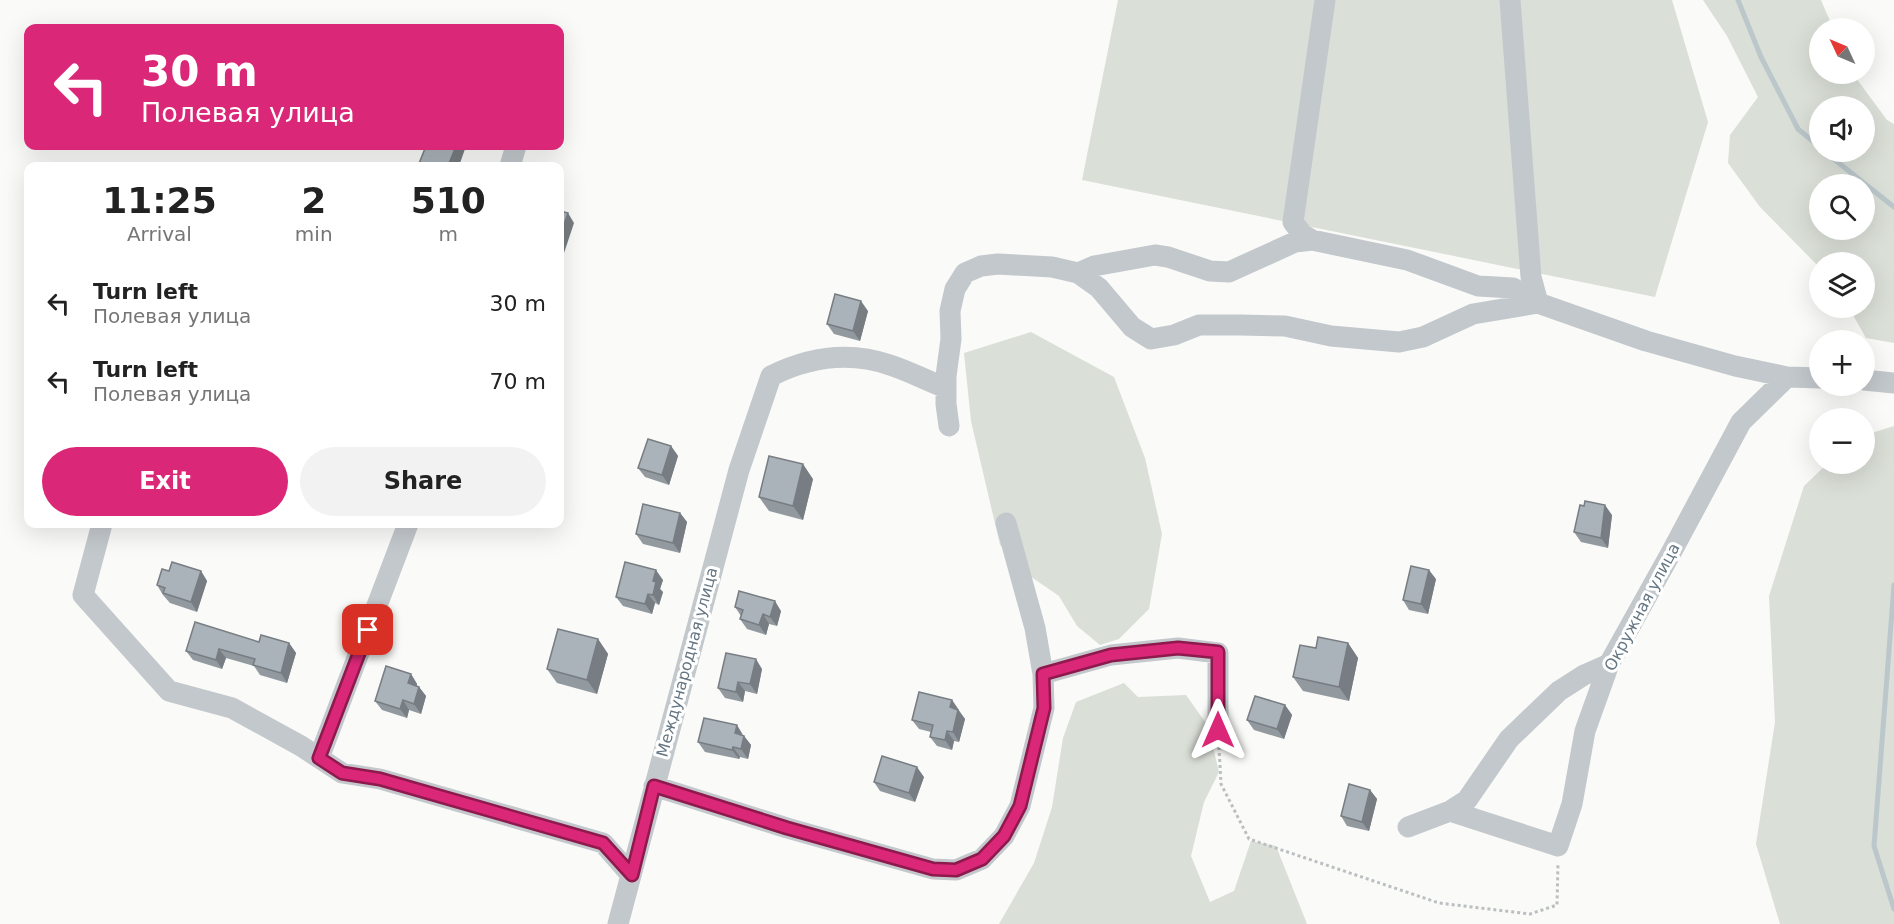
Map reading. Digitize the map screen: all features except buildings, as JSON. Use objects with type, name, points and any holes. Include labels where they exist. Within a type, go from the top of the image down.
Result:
[{"type":"street","points":[[1312,240],[1302,234],[1293,222],[1325,0]]},
{"type":"street","points":[[1510,0],[1531,277],[1538,303]]},
{"type":"street","points":[[1078,273],[1094,266],[1155,255],[1210,271],[1229,273],[1296,242],[1312,240],[1407,260],[1478,286],[1513,288],[1538,303],[1646,341],[1735,366],[1787,377],[1809,378]]},
{"type":"street","points":[[949,426],[946,388],[951,339],[950,310],[955,289],[965,273],[981,266],[998,264],[1052,267],[1078,273],[1099,288],[1132,327],[1152,339],[1174,335],[1199,325],[1240,325],[1285,326],[1331,336],[1398,342],[1423,337],[1451,322],[1473,314],[1538,303]]},
{"type":"street","name":"Международная улица","points":[[618,924],[739,470],[771,376],[807,362],[840,356],[862,358],[890,365],[946,388]]},
{"type":"street","name":"Окружная улица","points":[[1558,846],[1572,804],[1585,731],[1609,664],[1741,422],[1787,377]]},
{"type":"street","points":[[1875,381],[1894,383]]},
{"type":"street","points":[[654,786],[787,828],[933,869],[956,870],[982,859],[1004,836],[1020,806],[1044,708],[1043,674],[1035,628],[1006,524]]},
{"type":"street","points":[[101,528],[83,595],[169,691],[232,708],[342,773],[380,779],[603,843],[632,875]]},
{"type":"street","points":[[319,758],[406,528]]},
{"type":"street","points":[[1043,674],[1111,655],[1178,648],[1218,652],[1218,730]]},
{"type":"street","points":[[1408,827],[1450,811],[1467,800],[1509,739],[1559,691],[1584,675],[1609,664]]},
{"type":"street","points":[[1450,811],[1558,846]]},
{"type":"path","points":[[1218,730],[1221,784],[1249,839],[1439,903],[1530,914],[1557,905],[1558,846]]},
{"type":"shaded area","points":[[1118,0],[1672,0],[1708,122],[1655,297],[1082,180]]},
{"type":"shaded area","points":[[1703,0],[1821,0],[1829,18],[1809,18],[1809,84],[1860,84],[1869,96],[1809,96],[1809,162],[1875,162],[1875,104],[1887,120],[1894,124],[1894,343],[1875,340],[1875,330],[1861,330],[1855,318],[1875,318],[1875,252],[1809,252],[1809,257],[1760,207],[1728,163],[1730,135],[1758,97],[1727,36]]},
{"type":"shaded area","points":[[1031,332],[1114,377],[1145,458],[1162,534],[1149,609],[1119,639],[1100,645],[1077,626],[1059,596],[1027,574],[1000,545],[971,421],[964,353]]},
{"type":"shaded area","points":[[1894,426],[1894,924],[1780,924],[1756,844],[1775,722],[1769,596],[1804,486],[1817,474],[1875,474],[1875,432]]},
{"type":"shaded area","points":[[1124,683],[1138,697],[1186,695],[1208,726],[1219,772],[1204,802],[1191,856],[1210,902],[1234,891],[1251,841],[1276,846],[1307,924],[999,924],[1034,863],[1052,807],[1063,738],[1076,702]]},
{"type":"waterway","points":[[1738,0],[1761,57],[1798,129],[1809,138]]},
{"type":"waterway","points":[[1838,162],[1894,207]]},
{"type":"waterway","points":[[1894,585],[1874,846],[1894,909]]},
{"type":"route","points":[[368,630],[319,758],[342,773],[380,779],[603,843],[632,875],[654,786],[787,828],[933,869],[956,870],[982,859],[1004,836],[1020,806],[1044,708],[1043,674],[1111,655],[1178,648],[1218,652],[1218,730]]}]
